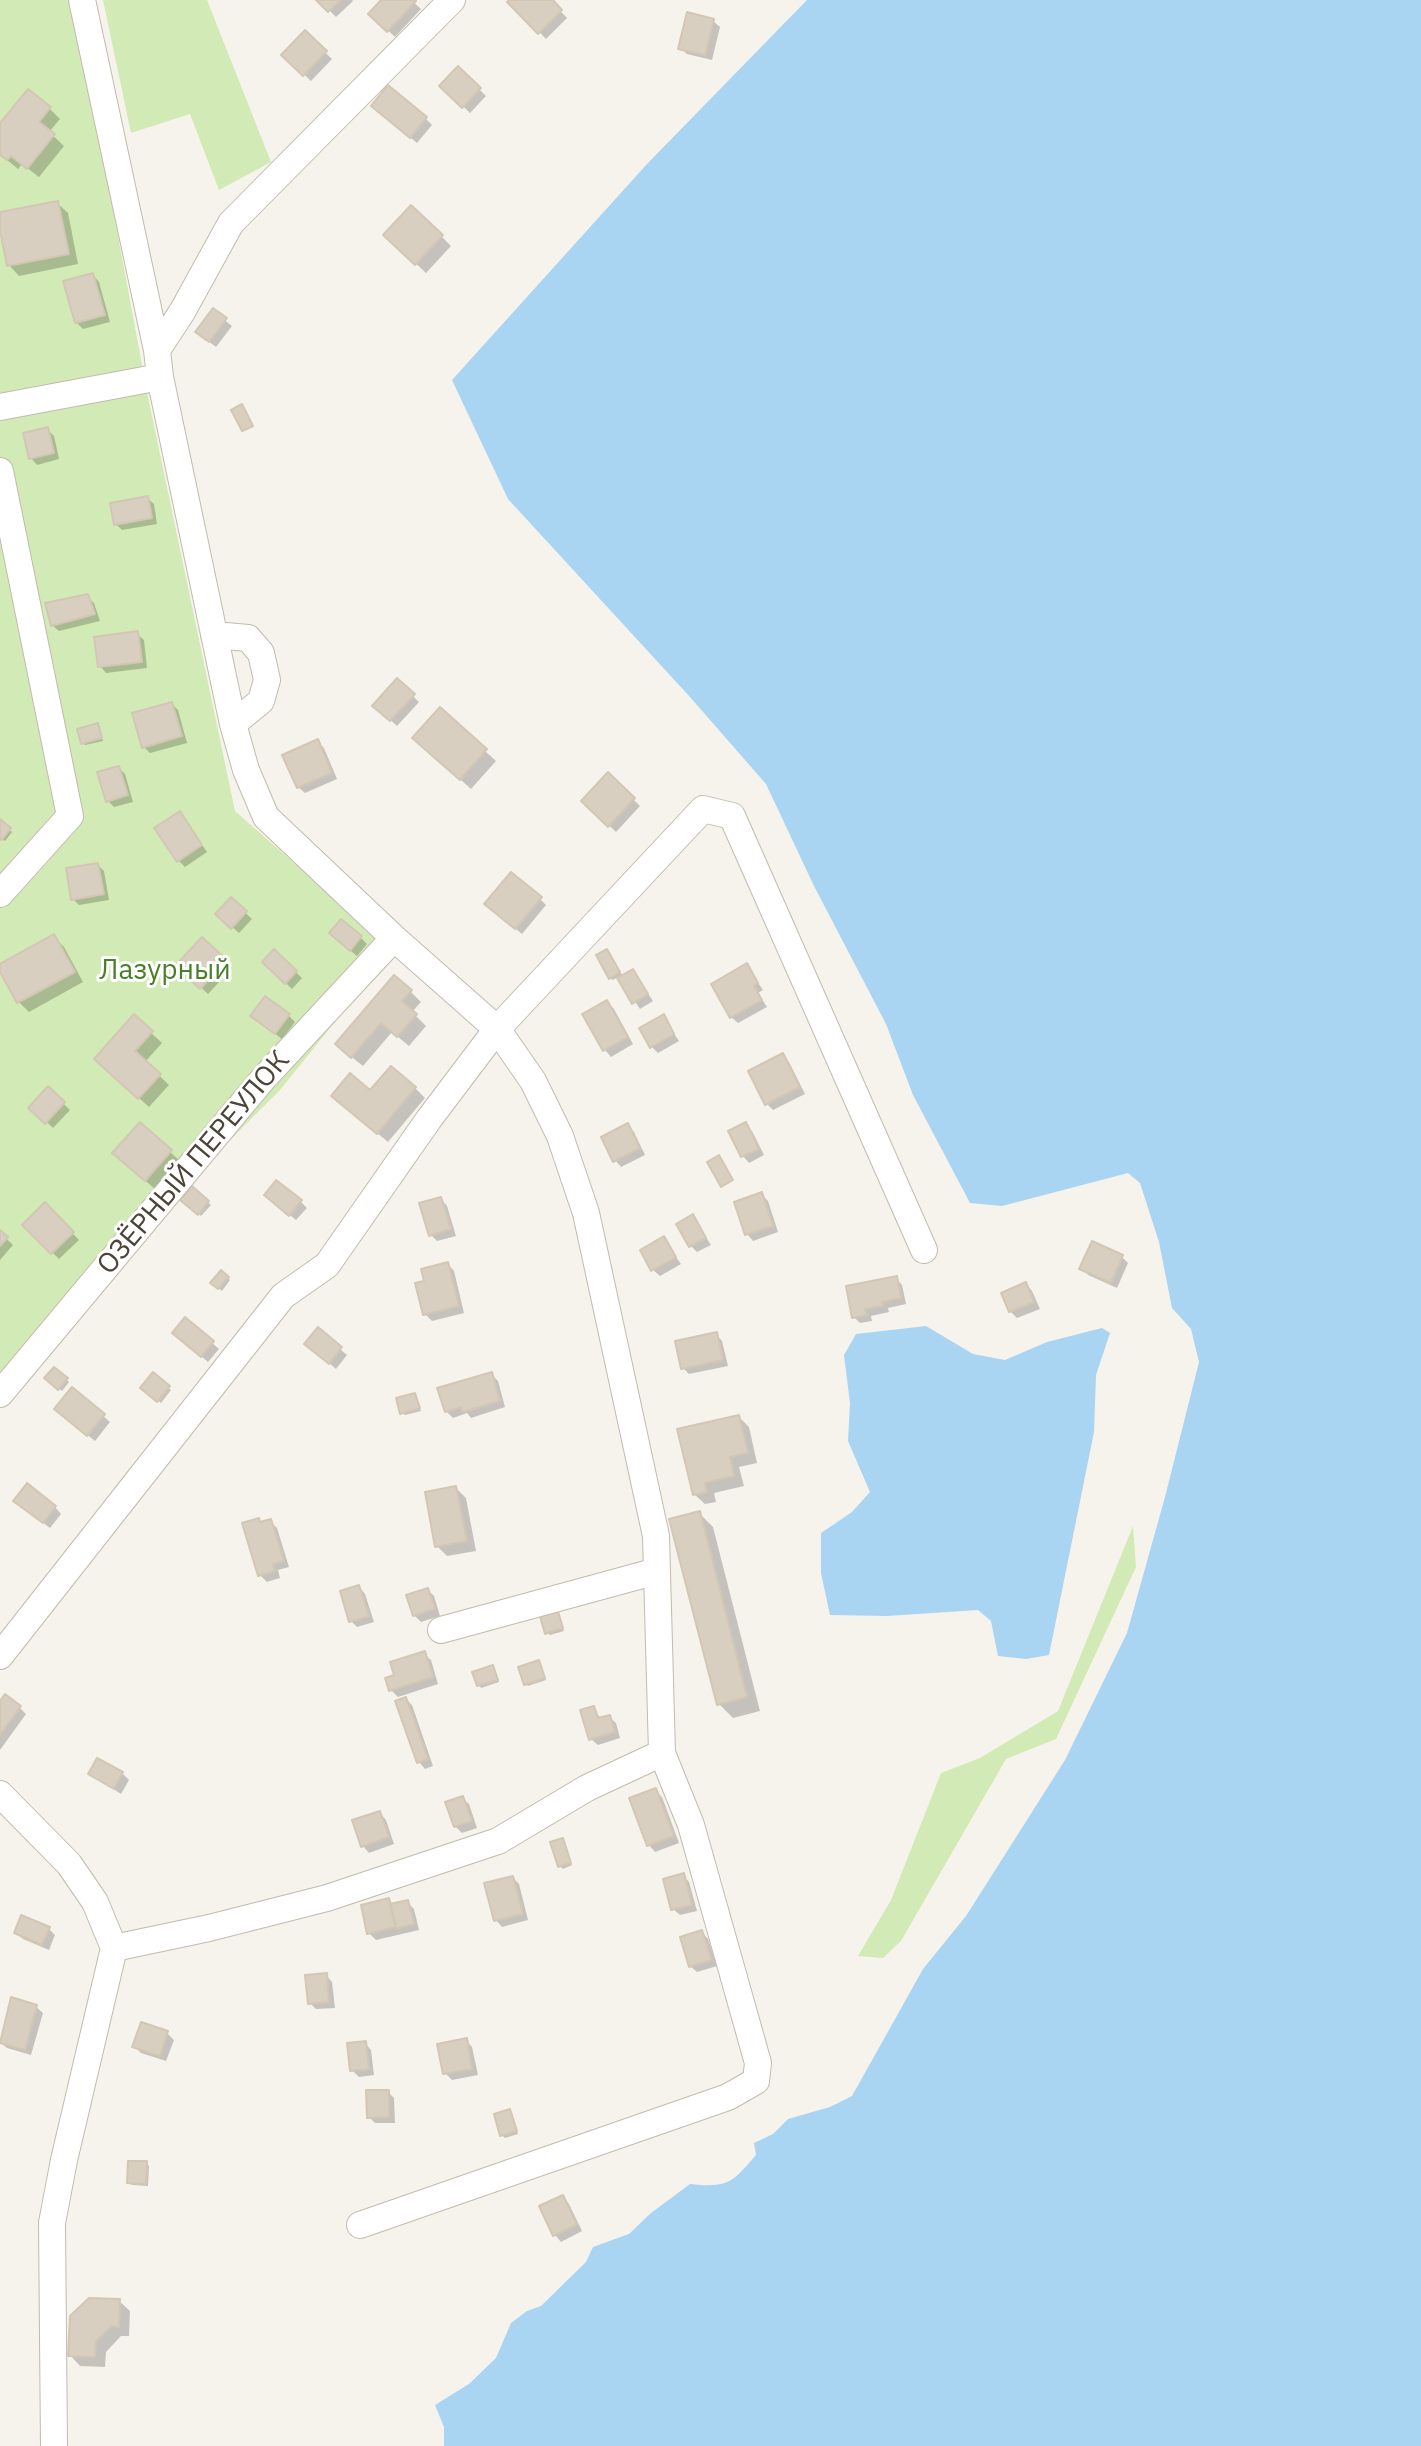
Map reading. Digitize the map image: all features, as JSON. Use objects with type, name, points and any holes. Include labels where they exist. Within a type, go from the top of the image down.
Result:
[{"type":"street","points":[[82,0],[214,635],[246,770],[266,817],[394,938],[497,1029],[533,1081],[560,1136],[586,1213],[656,1536],[662,1753],[691,1825],[758,2063],[756,2081],[728,2097],[360,2225]]},
{"type":"street","points":[[157,350],[182,312],[231,223],[452,0]]},
{"type":"street","points":[[0,407],[160,377]]},
{"type":"street","points":[[0,471],[70,816],[0,894]]},
{"type":"street","points":[[214,635],[248,638],[261,653],[267,680],[261,701],[233,724]]},
{"type":"street","points":[[0,1656],[283,1296],[327,1265],[429,1119],[497,1029],[703,809],[732,816],[924,1250]]},
{"type":"street","name":"ОЗЁРНЫЙ ПЕРЕУЛОК","points":[[0,1394],[263,1079],[394,938]]},
{"type":"street","points":[[441,1630],[657,1571]]},
{"type":"street","points":[[114,1948],[327,1898],[498,1841],[587,1788],[662,1753]]},
{"type":"street","points":[[0,1794],[69,1864],[95,1902],[114,1948],[52,2223],[54,2446]]},
{"type":"green space","name":"Лазурный","points":[[0,0],[74,0],[148,397],[235,811],[393,950],[280,1090],[204,1166],[0,1387]]},
{"type":"green space","points":[[103,0],[207,0],[271,162],[219,190],[190,114],[131,133]]},
{"type":"green space","points":[[1133,1526],[1136,1567],[1056,1739],[1006,1759],[901,1941],[883,1958],[858,1956],[891,1900],[941,1773],[980,1758],[1058,1711]]},
{"type":"water","points":[[807,0],[1421,0],[1421,2446],[444,2446],[444,2427],[435,2405],[469,2384],[496,2358],[511,2323],[527,2311],[541,2306],[586,2262],[593,2247],[629,2234],[690,2184],[721,2184],[735,2178],[756,2155],[754,2143],[773,2134],[788,2119],[830,2107],[852,2096],[923,1969],[966,1916],[1065,1760],[1127,1633],[1199,1362],[1191,1329],[1172,1308],[1159,1242],[1140,1183],[1128,1173],[1002,1206],[970,1203],[913,1095],[886,1024],[814,886],[766,784],[508,499],[452,380],[647,164]]},
{"type":"water","points":[[926,1326],[973,1354],[1005,1360],[1047,1342],[1102,1328],[1110,1333],[1096,1375],[1094,1432],[1049,1655],[1026,1659],[998,1656],[991,1621],[978,1610],[887,1616],[830,1615],[821,1573],[821,1533],[852,1512],[870,1492],[848,1441],[850,1403],[844,1355],[856,1334]]},
{"type":"building","points":[[316,0],[341,0],[328,12]]},
{"type":"building","points":[[381,0],[416,1],[387,32],[368,14]]},
{"type":"building","points":[[553,0],[562,10],[538,34],[507,2]]},
{"type":"building","points":[[687,12],[714,19],[705,55],[678,49]]},
{"type":"building","points":[[305,30],[327,51],[303,76],[281,55]]},
{"type":"building","points":[[458,66],[481,88],[462,108],[439,86]]},
{"type":"building","points":[[388,85],[427,117],[410,138],[371,106]]},
{"type":"building","points":[[28,89],[51,107],[39,122],[55,134],[27,169],[11,156],[7,160],[0,155],[0,123]]},
{"type":"building","points":[[58,201],[69,254],[7,266],[0,212]]},
{"type":"building","points":[[411,205],[443,235],[415,265],[383,235]]},
{"type":"building","points":[[93,273],[105,315],[75,323],[63,281]]},
{"type":"building","points":[[213,308],[227,318],[209,342],[195,332]]},
{"type":"building","points":[[242,404],[253,426],[242,431],[231,410]]},
{"type":"building","points":[[48,427],[54,453],[29,459],[23,433]]},
{"type":"building","points":[[148,496],[152,518],[114,525],[110,503]]},
{"type":"building","points":[[88,594],[95,614],[51,626],[45,603]]},
{"type":"building","points":[[138,631],[142,662],[98,667],[94,637]]},
{"type":"building","points":[[397,678],[415,694],[390,721],[372,706]]},
{"type":"building","points":[[172,702],[182,736],[142,748],[132,713]]},
{"type":"building","points":[[440,707],[487,749],[460,780],[412,738]]},
{"type":"building","points":[[98,723],[102,738],[81,744],[77,729]]},
{"type":"building","points":[[318,739],[332,773],[297,788],[282,755]]},
{"type":"building","points":[[119,766],[128,795],[106,802],[97,772]]},
{"type":"building","points":[[608,772],[635,798],[608,827],[581,801]]},
{"type":"building","points":[[180,811],[202,845],[177,862],[154,828]]},
{"type":"building","points":[[0,819],[11,828],[2,840],[0,839]]},
{"type":"building","points":[[98,863],[104,894],[71,900],[66,868]]},
{"type":"building","points":[[511,872],[542,897],[515,929],[484,904]]},
{"type":"building","points":[[231,897],[247,911],[231,929],[215,914]]},
{"type":"building","points":[[341,919],[362,936],[350,951],[329,933]]},
{"type":"building","points":[[54,934],[75,972],[17,1003],[0,972],[0,964]]},
{"type":"building","points":[[202,937],[227,960],[200,989],[175,966]]},
{"type":"building","points":[[274,949],[297,971],[285,984],[262,962]]},
{"type":"building","points":[[607,949],[620,972],[609,979],[596,955]]},
{"type":"building","points":[[747,963],[758,983],[754,986],[762,1000],[730,1018],[711,984]]},
{"type":"building","points":[[633,969],[648,994],[632,1004],[617,978]]},
{"type":"building","points":[[394,975],[412,990],[402,1001],[417,1014],[397,1037],[381,1023],[351,1058],[335,1044]]},
{"type":"building","points":[[265,996],[290,1014],[275,1034],[250,1016]]},
{"type":"building","points":[[607,1000],[628,1037],[603,1051],[582,1014]]},
{"type":"building","points":[[134,1014],[153,1031],[135,1051],[161,1074],[138,1099],[94,1059]]},
{"type":"building","points":[[664,1014],[674,1034],[650,1048],[639,1028]]},
{"type":"building","points":[[783,1053],[800,1087],[765,1105],[748,1071]]},
{"type":"building","points":[[391,1066],[416,1087],[377,1134],[331,1096],[350,1073],[370,1090]]},
{"type":"building","points":[[48,1086],[65,1102],[45,1124],[28,1108]]},
{"type":"building","points":[[140,1122],[172,1150],[145,1181],[112,1153]]},
{"type":"building","points":[[746,1122],[759,1149],[741,1157],[728,1131]]},
{"type":"building","points":[[628,1123],[640,1148],[613,1162],[601,1137]]},
{"type":"building","points":[[719,1155],[733,1180],[721,1187],[707,1162]]},
{"type":"building","points":[[276,1180],[302,1200],[289,1216],[264,1195]]},
{"type":"building","points":[[192,1186],[209,1201],[198,1215],[180,1200]]},
{"type":"building","points":[[762,1192],[773,1226],[745,1235],[734,1202]]},
{"type":"building","points":[[441,1197],[451,1229],[429,1236],[419,1203]]},
{"type":"building","points":[[45,1202],[74,1232],[51,1254],[22,1225]]},
{"type":"building","points":[[693,1214],[706,1238],[689,1247],[676,1224]]},
{"type":"building","points":[[0,1230],[8,1237],[0,1246]]},
{"type":"building","points":[[664,1236],[676,1257],[651,1271],[640,1250]]},
{"type":"building","points":[[1092,1241],[1123,1255],[1111,1283],[1079,1269]]},
{"type":"building","points":[[448,1262],[459,1306],[423,1315],[415,1283],[424,1281],[421,1269]]},
{"type":"building","points":[[221,1270],[229,1277],[218,1289],[210,1283]]},
{"type":"building","points":[[897,1276],[901,1298],[882,1302],[883,1306],[865,1309],[867,1315],[852,1318],[846,1286]]},
{"type":"building","points":[[1026,1282],[1034,1302],[1009,1312],[1001,1293]]},
{"type":"building","points":[[185,1317],[214,1341],[201,1357],[172,1333]]},
{"type":"building","points":[[318,1327],[342,1347],[329,1364],[304,1344]]},
{"type":"building","points":[[717,1332],[723,1360],[681,1369],[675,1341]]},
{"type":"building","points":[[54,1367],[68,1378],[58,1390],[44,1378]]},
{"type":"building","points":[[153,1372],[170,1386],[157,1402],[140,1388]]},
{"type":"building","points":[[492,1372],[500,1401],[463,1412],[461,1407],[445,1412],[437,1388]]},
{"type":"building","points":[[72,1387],[105,1414],[87,1436],[54,1409]]},
{"type":"building","points":[[415,1393],[420,1408],[400,1414],[396,1398]]},
{"type":"building","points":[[739,1415],[748,1453],[730,1457],[734,1476],[705,1483],[707,1492],[693,1495],[677,1429]]},
{"type":"building","points":[[27,1483],[56,1506],[43,1523],[13,1501]]},
{"type":"building","points":[[456,1486],[467,1541],[435,1547],[425,1492]]},
{"type":"building","points":[[700,1511],[747,1697],[717,1705],[669,1519]]},
{"type":"building","points":[[259,1518],[260,1522],[271,1519],[284,1561],[273,1564],[275,1571],[258,1576],[242,1523]]},
{"type":"building","points":[[359,1585],[369,1616],[349,1622],[340,1591]]},
{"type":"building","points":[[428,1588],[435,1609],[413,1616],[406,1595]]},
{"type":"building","points":[[557,1608],[563,1628],[545,1634],[539,1613]]},
{"type":"building","points":[[425,1651],[433,1677],[389,1691],[385,1678],[394,1675],[390,1662]]},
{"type":"building","points":[[539,1660],[545,1678],[524,1685],[518,1667]]},
{"type":"building","points":[[493,1665],[498,1680],[477,1686],[472,1672]]},
{"type":"building","points":[[5,1694],[21,1706],[0,1735],[0,1701]]},
{"type":"building","points":[[406,1697],[428,1759],[417,1763],[395,1701]]},
{"type":"building","points":[[594,1706],[598,1718],[610,1715],[615,1732],[589,1740],[580,1710]]},
{"type":"building","points":[[97,1758],[123,1772],[114,1789],[88,1774]]},
{"type":"building","points":[[656,1788],[674,1836],[647,1846],[629,1798]]},
{"type":"building","points":[[463,1796],[472,1821],[454,1827],[445,1802]]},
{"type":"building","points":[[380,1811],[389,1837],[361,1847],[352,1820]]},
{"type":"building","points":[[563,1838],[571,1863],[558,1867],[550,1842]]},
{"type":"building","points":[[684,1873],[692,1905],[671,1910],[663,1879]]},
{"type":"building","points":[[513,1876],[523,1914],[494,1921],[484,1883]]},
{"type":"building","points":[[389,1898],[396,1927],[367,1934],[361,1905]]},
{"type":"building","points":[[408,1900],[414,1924],[396,1929],[390,1904]]},
{"type":"building","points":[[21,1915],[50,1927],[42,1945],[14,1933]]},
{"type":"building","points":[[702,1930],[712,1960],[689,1967],[680,1937]]},
{"type":"building","points":[[327,1973],[329,2002],[308,2004],[305,1975]]},
{"type":"building","points":[[11,1997],[37,2005],[25,2050],[0,2043]]},
{"type":"building","points":[[141,2022],[168,2031],[160,2056],[132,2047]]},
{"type":"building","points":[[467,2038],[472,2069],[443,2074],[437,2044]]},
{"type":"building","points":[[366,2041],[369,2069],[350,2071],[347,2043]]},
{"type":"building","points":[[366,2090],[389,2090],[389,2117],[367,2118]]},
{"type":"building","points":[[510,2109],[517,2131],[500,2136],[494,2114]]},
{"type":"building","points":[[128,2161],[147,2161],[146,2184],[127,2183]]},
{"type":"building","points":[[563,2195],[577,2224],[553,2236],[539,2206]]},
{"type":"building","points":[[89,2298],[120,2299],[119,2327],[111,2326],[96,2341],[95,2357],[68,2356],[70,2316]]}]
